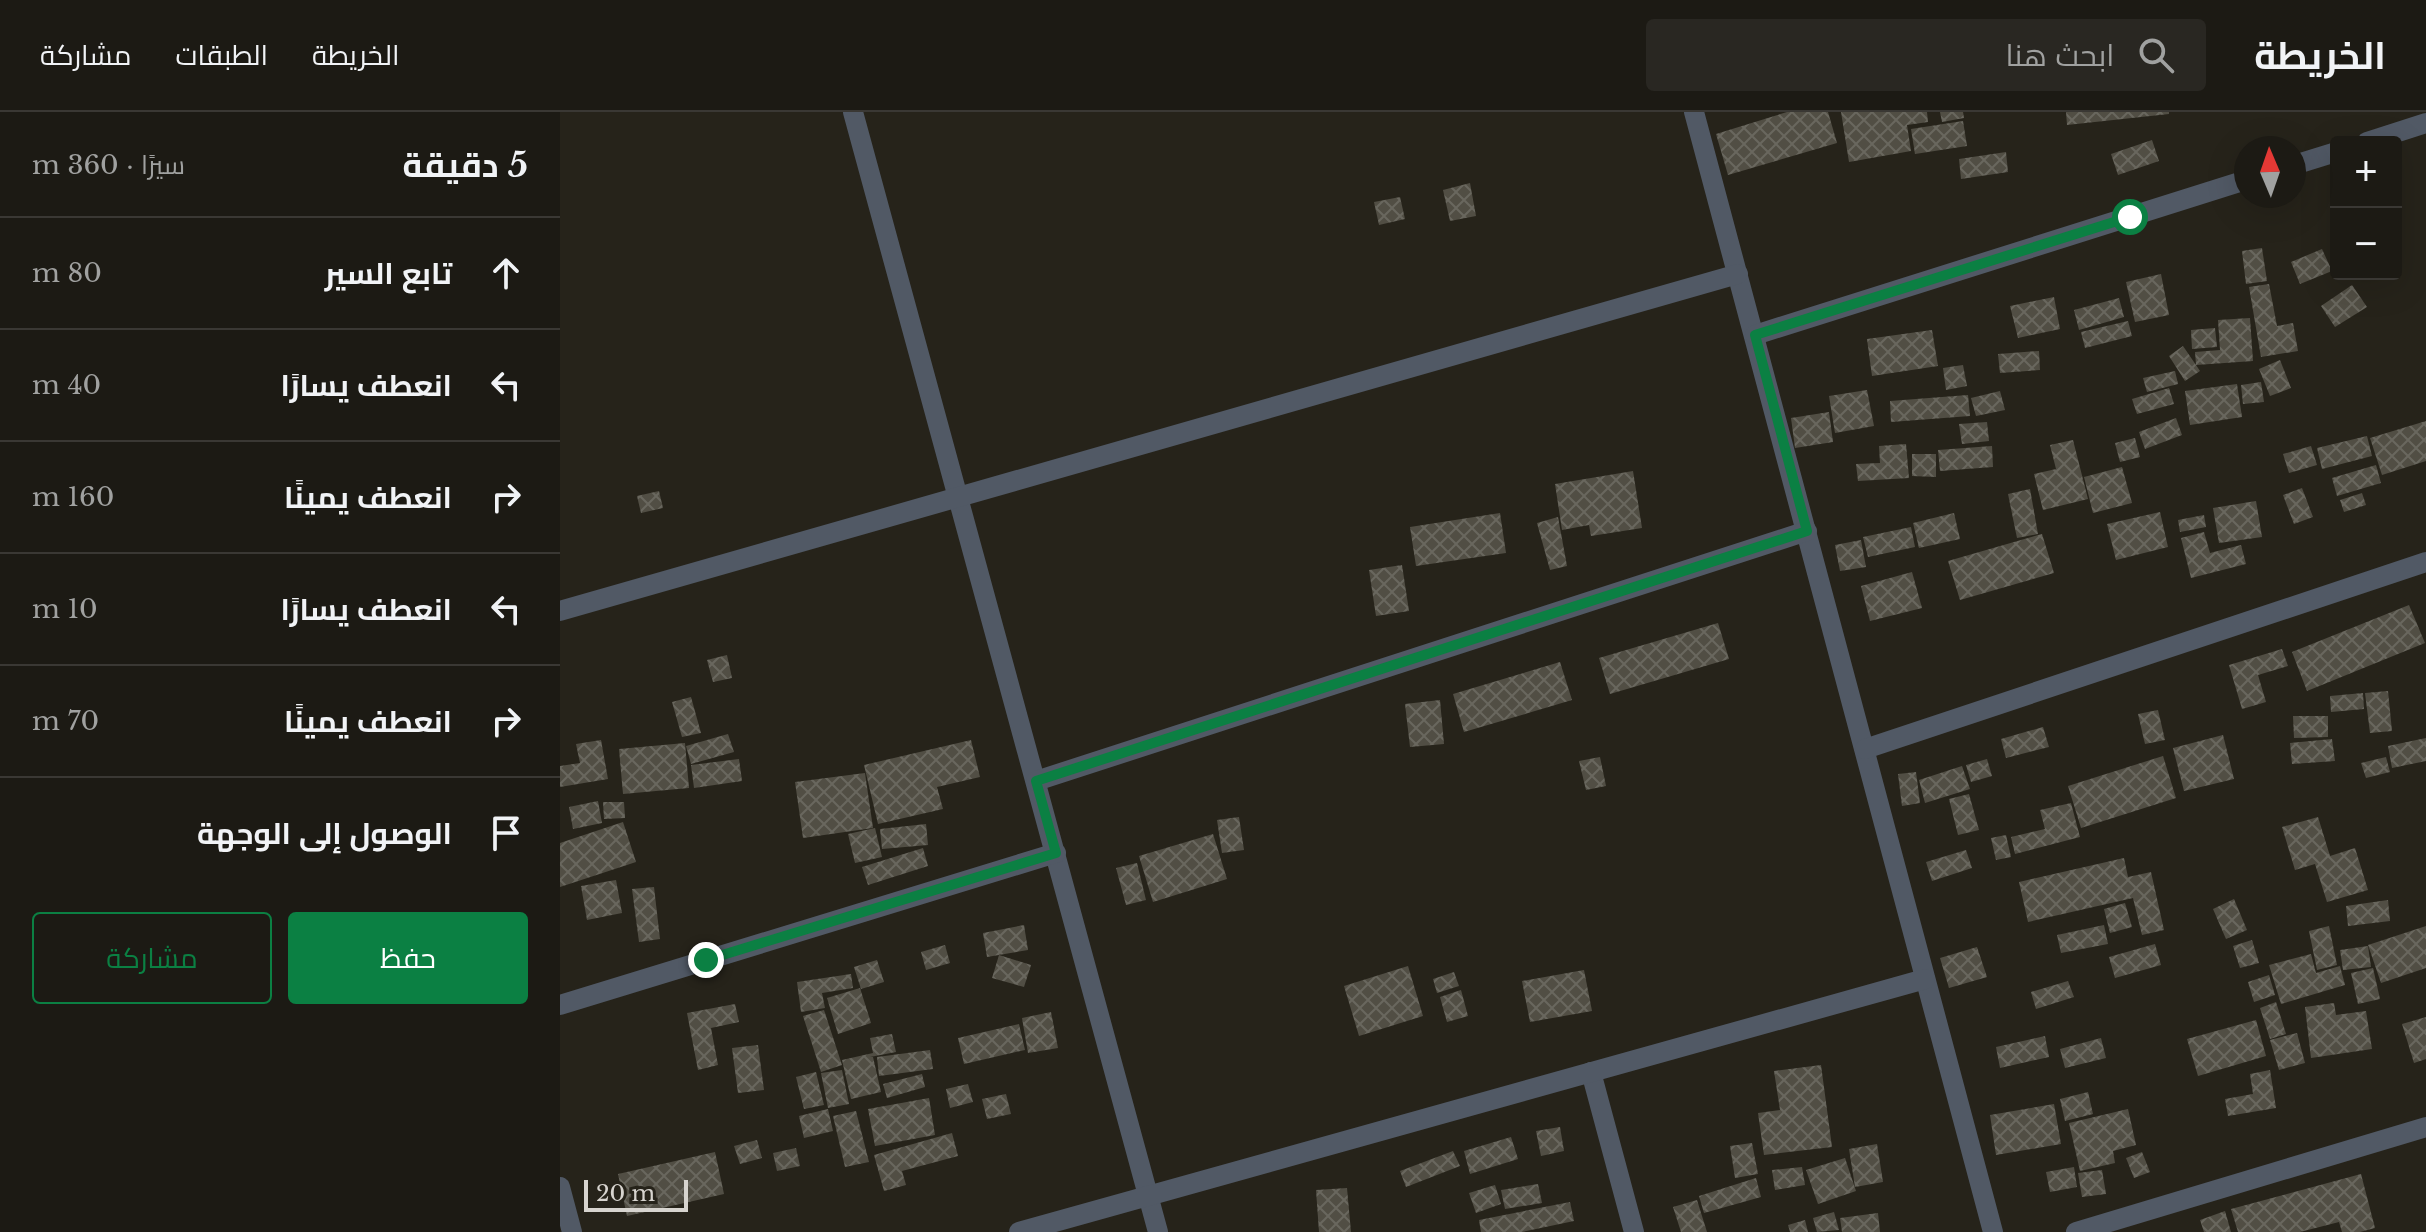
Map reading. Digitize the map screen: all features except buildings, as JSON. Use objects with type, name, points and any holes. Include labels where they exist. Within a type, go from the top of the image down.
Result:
[{"type":"street","points":[[853,112],[1158,1232]]},
{"type":"street","points":[[1694,112],[1993,1232]]},
{"type":"street","points":[[2386,136],[2426,123]]},
{"type":"street","points":[[2306,161],[2330,154]]},
{"type":"street","points":[[1755,335],[2234,184]]},
{"type":"street","points":[[560,611],[1738,274]]},
{"type":"street","points":[[1036,781],[1807,531]]},
{"type":"street","points":[[1865,749],[2426,562]]},
{"type":"street","points":[[560,1005],[1056,853]]},
{"type":"street","points":[[1019,1232],[1925,979]]},
{"type":"street","points":[[1591,1072],[1634,1232]]},
{"type":"street","points":[[2076,1232],[2426,1127]]},
{"type":"street","points":[[560,1187],[572,1232]]},
{"type":"route","points":[[706,960],[1056,853],[1036,781],[1807,531],[1755,335],[2130,217]]}]
